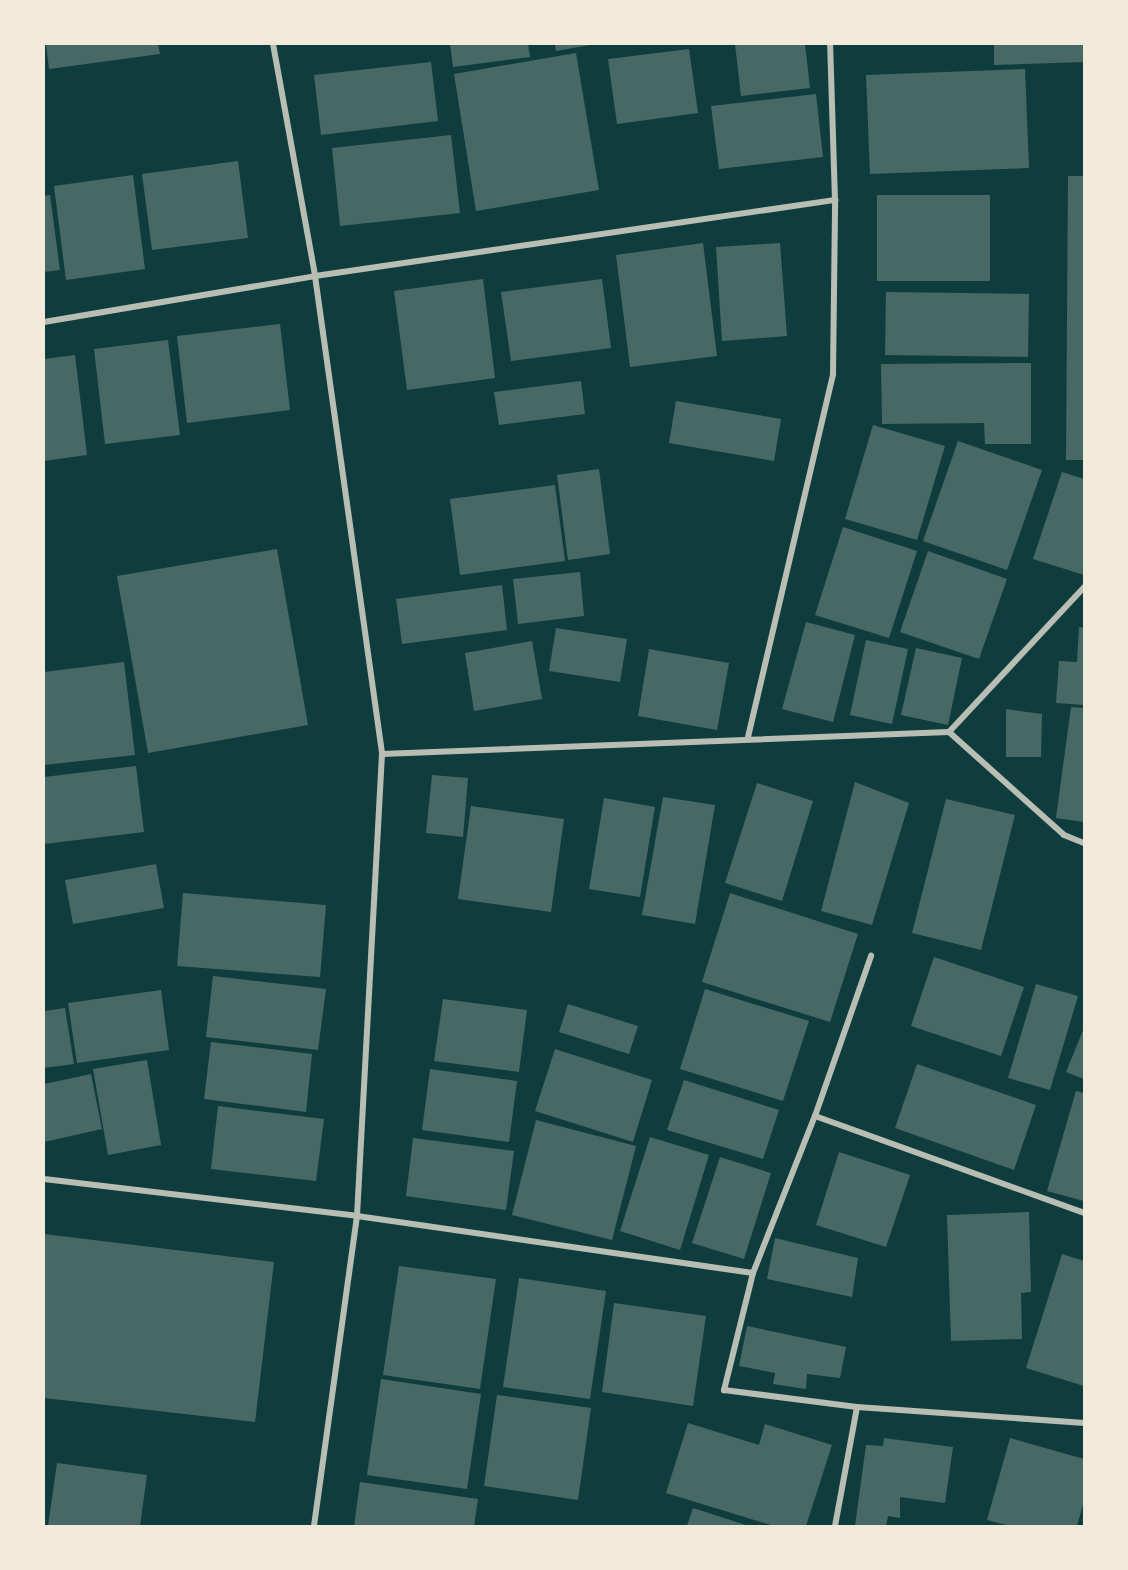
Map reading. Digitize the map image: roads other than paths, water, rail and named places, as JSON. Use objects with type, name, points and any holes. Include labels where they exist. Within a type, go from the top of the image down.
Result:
[{"type":"street","points":[[273,44],[315,276],[382,754],[357,1216],[314,1527]]},
{"type":"street","points":[[748,737],[833,374],[835,200],[830,44]]},
{"type":"street","points":[[44,322],[315,276],[835,200]]},
{"type":"street","points":[[949,732],[1084,587]]},
{"type":"street","points":[[382,754],[748,737],[949,732],[1064,834],[1084,843]]},
{"type":"street","points":[[871,956],[815,1116],[753,1273],[724,1390],[857,1407],[1084,1423]]},
{"type":"street","points":[[815,1116],[1084,1213]]},
{"type":"street","points":[[44,1179],[357,1216],[753,1273]]},
{"type":"street","points":[[835,1527],[857,1407]]}]
